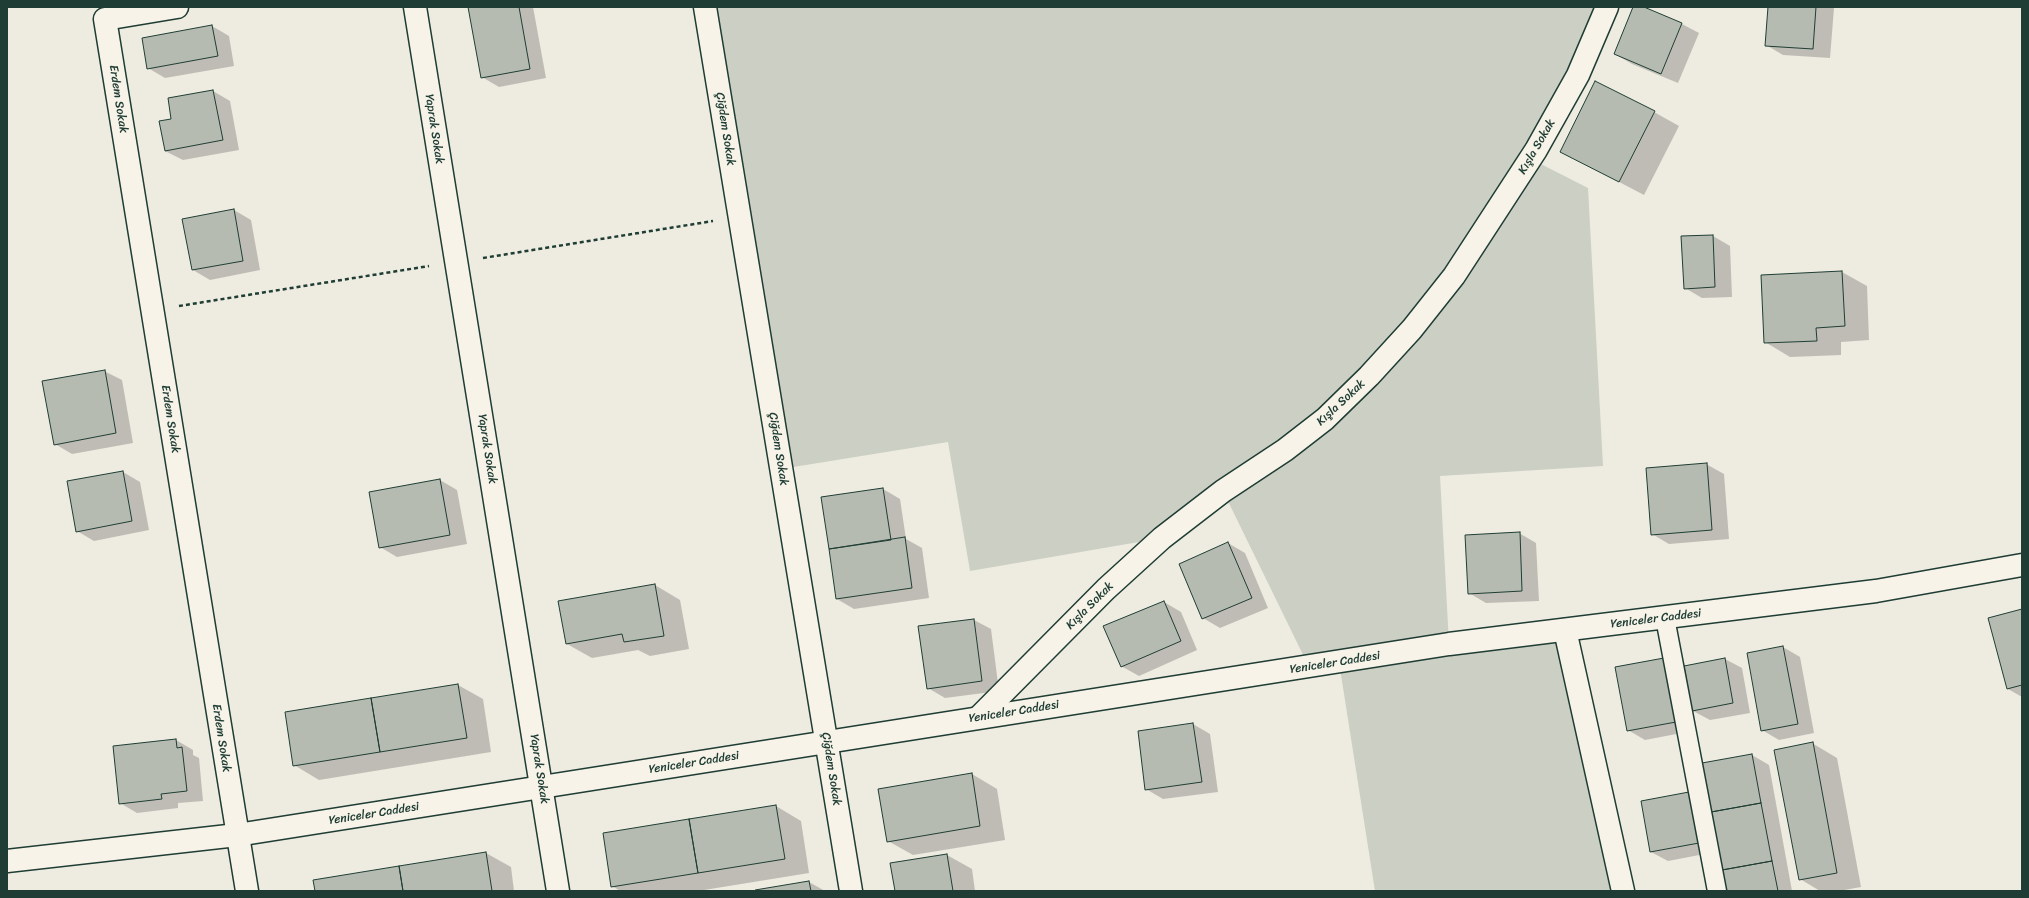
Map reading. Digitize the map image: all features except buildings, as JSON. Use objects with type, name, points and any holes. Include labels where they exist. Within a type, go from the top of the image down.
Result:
[{"type":"street","name":"Erdem Sokak","points":[[177,7],[105,19],[246,891]]},
{"type":"street","name":"Yaprak Sokak","points":[[415,7],[558,891]]},
{"type":"street","name":"Çiğdem Sokak","points":[[704,7],[851,891]]},
{"type":"street","name":"Kışla Sokak","points":[[979,717],[1106,589],[1162,538],[1223,491],[1285,450],[1326,419],[1369,376],[1412,329],[1454,276],[1536,150],[1578,75],[1607,7]]},
{"type":"street","name":"Yeniceler Caddesi","points":[[7,860],[237,835],[1449,644],[1876,591],[2022,565]]},
{"type":"street","points":[[1565,630],[1623,891]]},
{"type":"lane","points":[[1665,618],[1717,891]]},
{"type":"shaded area","points":[[705,7],[1607,7],[1531,159],[1588,188],[1603,466],[1440,476],[1449,644],[1565,630],[1623,891],[1375,891],[1339,662],[1309,667],[1223,491],[1162,538],[970,571],[948,442],[781,469]]}]
